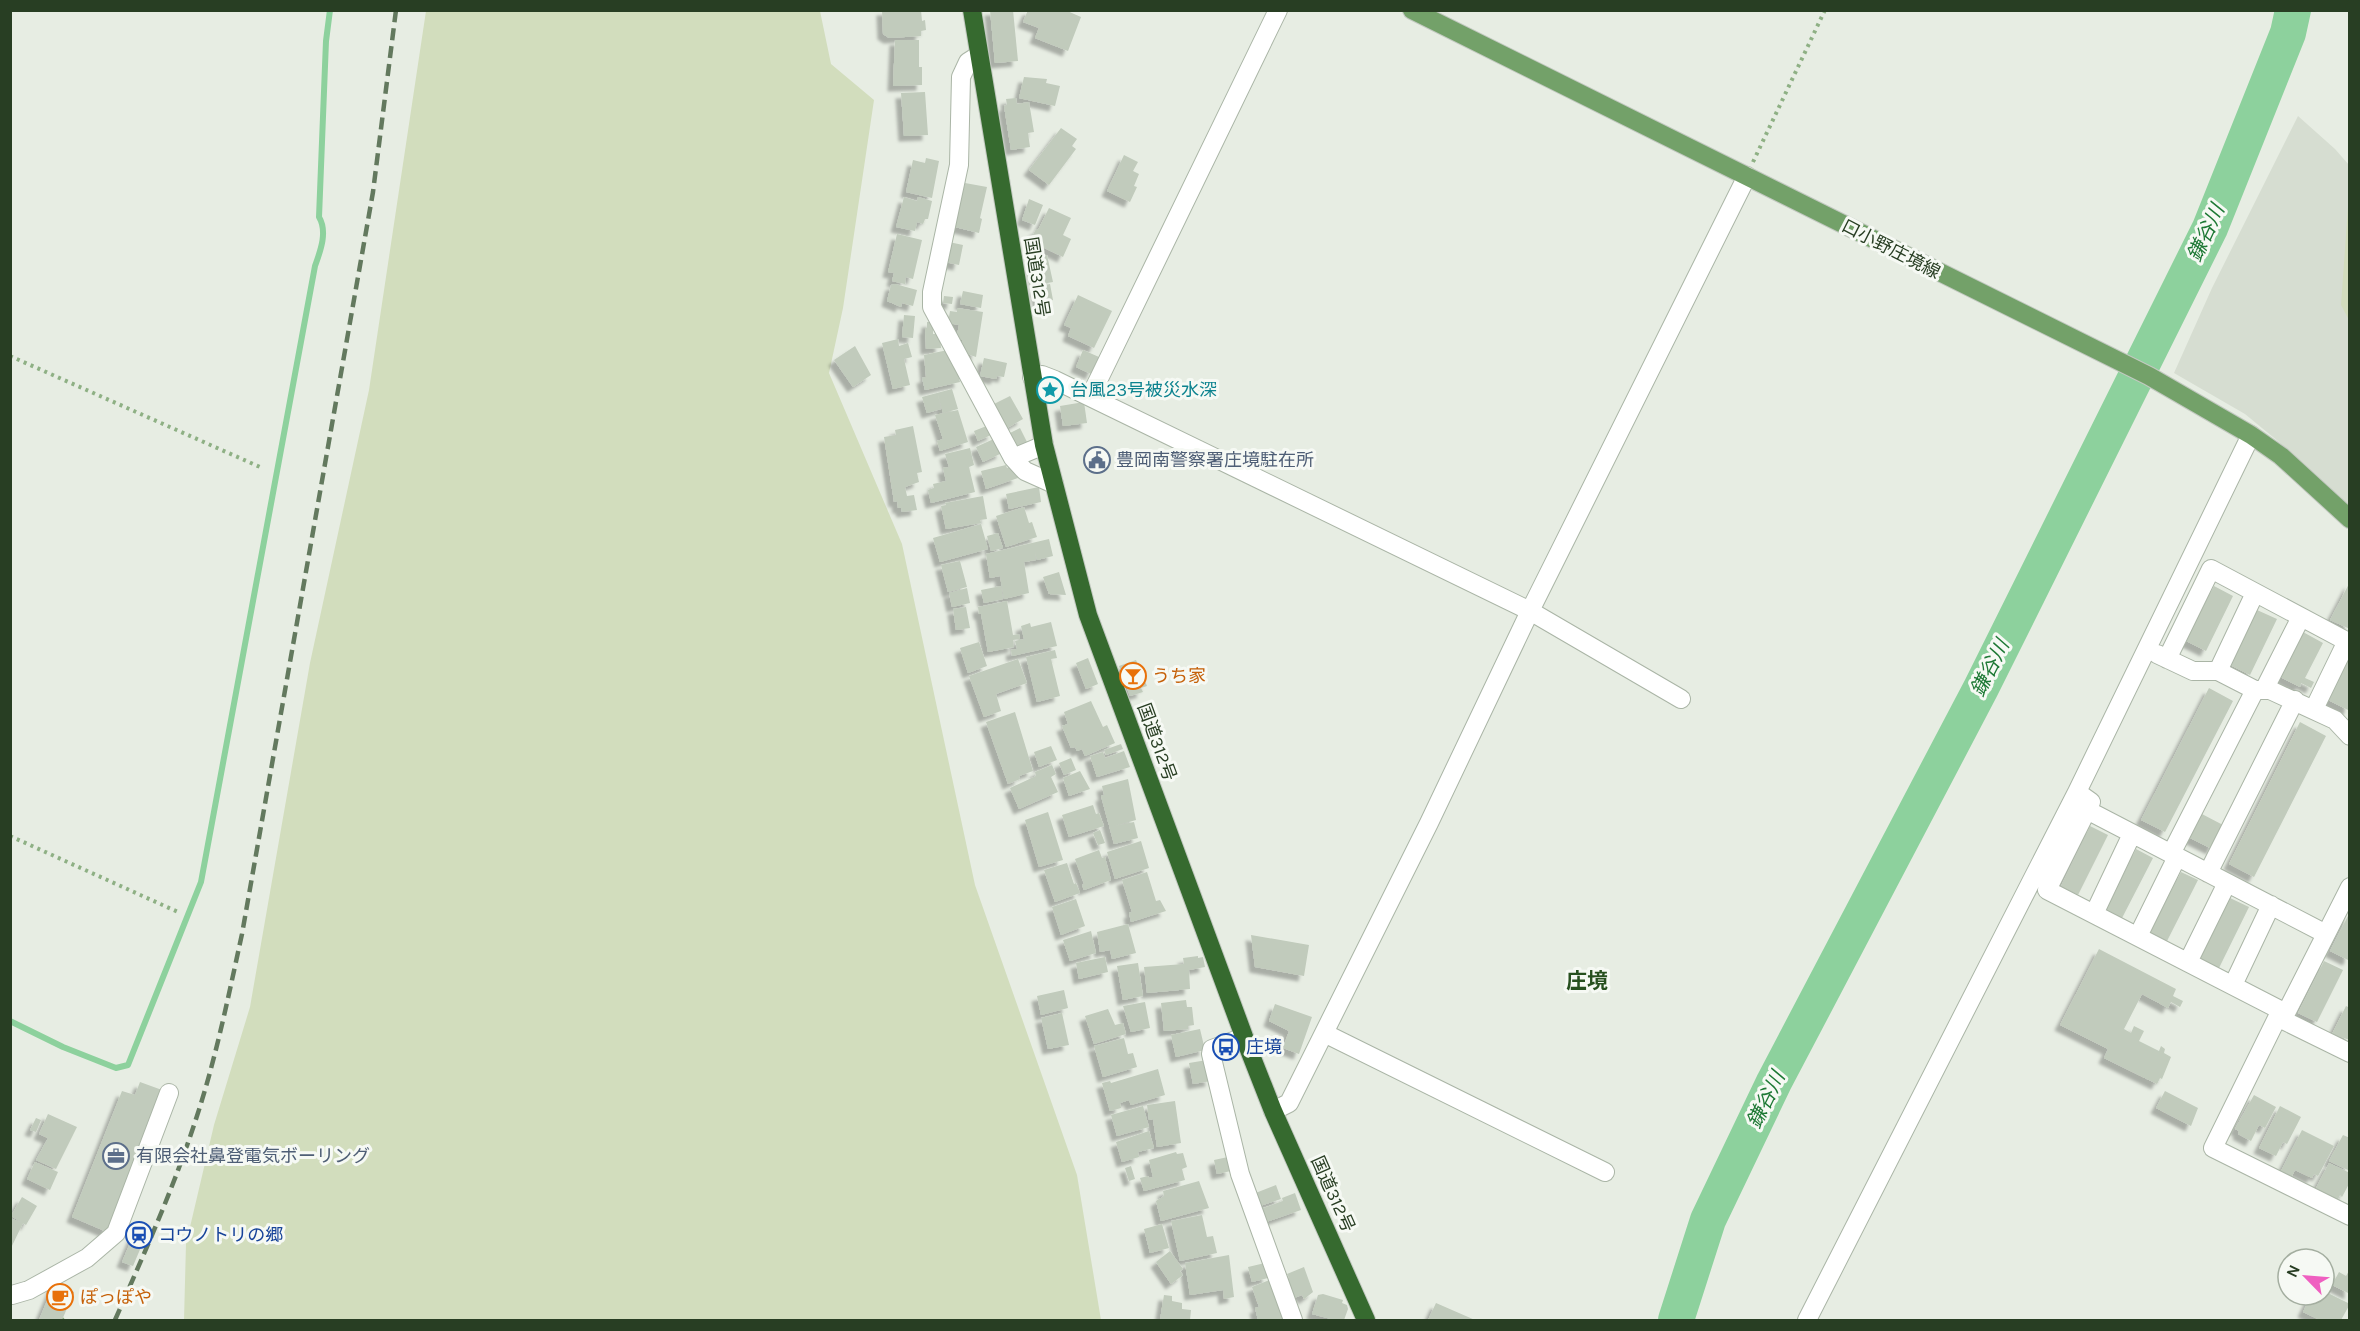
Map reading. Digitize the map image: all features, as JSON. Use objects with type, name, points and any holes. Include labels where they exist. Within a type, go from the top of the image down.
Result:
[{"type":"highway","name":"国道312号","points":[[972,10],[1044,445],[1088,615],[1273,1111],[1366,1320]]},
{"type":"main road","name":"口小野庄境線","points":[[1412,10],[2149,376],[2251,435],[2281,456],[2349,519]]},
{"type":"street","points":[[1090,397],[1278,10]]},
{"type":"street","points":[[979,55],[968,62],[961,77],[960,165],[932,292],[932,308],[1013,458],[1025,471],[1054,484]]},
{"type":"street","points":[[1273,1111],[1289,1103],[1324,1034],[1429,823],[1530,611],[1747,176]]},
{"type":"street","points":[[1032,378],[1042,375],[1090,397],[1530,611],[1681,699]]},
{"type":"street","points":[[1807,1320],[2077,792],[2251,435]]},
{"type":"street","points":[[1013,458],[1044,445]]},
{"type":"street","points":[[2167,659],[2211,569],[2348,642],[2314,709]]},
{"type":"street","points":[[2218,671],[2255,593]]},
{"type":"street","points":[[2138,936],[2174,856],[2260,690],[2301,617]]},
{"type":"street","points":[[2147,649],[2193,671],[2218,671],[2260,690],[2270,690],[2295,700],[2335,720],[2349,736]]},
{"type":"street","points":[[2208,873],[2295,700]]},
{"type":"street","points":[[2077,792],[2091,802],[2047,890],[2284,1011]]},
{"type":"street","points":[[2087,810],[2326,934]]},
{"type":"street","points":[[2094,914],[2132,834]]},
{"type":"street","points":[[2188,962],[2227,883]]},
{"type":"street","points":[[2349,887],[2213,1149],[2349,1216]]},
{"type":"street","points":[[2233,985],[2271,905]]},
{"type":"street","points":[[2284,1011],[2286,1021],[2349,1053]]},
{"type":"street","points":[[1324,1034],[1605,1172]]},
{"type":"street","points":[[1244,1037],[1212,1049],[1211,1054],[1240,1174],[1293,1320]]},
{"type":"street","points":[[11,1295],[29,1290],[87,1258],[116,1233],[169,1093]]},
{"type":"street","points":[[11,1295],[33,1304]]},
{"type":"path","points":[[1747,176],[1825,10]]},
{"type":"path","points":[[10,356],[260,467]]},
{"type":"path","points":[[10,836],[178,912]]},
{"type":"shaded area","points":[[2298,116],[2335,149],[2349,165],[2349,507],[2245,414],[2174,373],[2212,288]]},
{"type":"green space","points":[[426,11],[820,11],[831,64],[874,100],[843,308],[829,373],[902,544],[975,885],[1077,1175],[1101,1320],[184,1320],[186,1244],[214,1125],[250,1007],[310,663],[369,390]]},
{"type":"green space","points":[[2349,193],[2350,320],[2341,305]]},
{"type":"building","points":[[882,10],[921,10],[926,30],[921,31],[921,36],[889,38],[883,34]]},
{"type":"building","points":[[990,10],[1013,10],[1018,61],[995,63]]},
{"type":"building","points":[[1028,10],[1065,10],[1081,17],[1068,51],[1035,38],[1039,28],[1023,22]]},
{"type":"building","points":[[895,40],[919,40],[922,85],[893,86]]},
{"type":"building","points":[[1024,77],[1047,79],[1046,83],[1060,86],[1055,106],[1019,98]]},
{"type":"building","points":[[925,92],[928,135],[904,136],[901,93]]},
{"type":"building","points":[[1016,98],[1017,104],[1029,102],[1034,132],[1028,133],[1030,147],[1011,150],[1004,106],[1007,105],[1006,99]]},
{"type":"building","points":[[1061,128],[1077,139],[1072,146],[1076,149],[1049,185],[1029,170]]},
{"type":"building","points":[[1124,155],[1138,162],[1133,171],[1139,174],[1134,186],[1137,187],[1130,202],[1107,191]]},
{"type":"building","points":[[926,158],[939,161],[932,198],[906,192],[913,160],[925,163]]},
{"type":"building","points":[[965,183],[987,187],[979,233],[955,227]]},
{"type":"building","points":[[904,197],[917,201],[918,197],[932,201],[928,219],[925,219],[923,224],[917,222],[915,231],[896,227]]},
{"type":"building","points":[[1029,199],[1043,205],[1035,225],[1022,220]]},
{"type":"building","points":[[1049,208],[1071,218],[1063,235],[1071,239],[1063,257],[1030,241]]},
{"type":"building","points":[[897,234],[922,240],[913,279],[906,277],[905,284],[892,281],[894,273],[888,272]]},
{"type":"building","points":[[949,242],[963,245],[959,265],[945,262]]},
{"type":"building","points":[[1047,255],[1053,282],[1036,285],[1031,259]]},
{"type":"building","points":[[1050,284],[1053,300],[1039,304],[1035,287]]},
{"type":"building","points":[[891,285],[917,290],[913,306],[902,303],[901,307],[887,301]]},
{"type":"building","points":[[963,291],[983,295],[981,308],[960,304]]},
{"type":"building","points":[[1078,295],[1112,311],[1094,348],[1068,336],[1071,328],[1064,325]]},
{"type":"building","points":[[944,296],[953,297],[952,304],[943,303]]},
{"type":"building","points":[[957,308],[983,312],[976,357],[964,353],[962,340],[956,340],[959,325],[948,323],[950,311],[957,312]]},
{"type":"building","points":[[904,315],[915,316],[913,338],[902,337]]},
{"type":"building","points":[[927,322],[933,322],[933,334],[940,334],[941,348],[926,349]]},
{"type":"building","points":[[898,339],[899,346],[908,343],[912,357],[904,359],[910,385],[893,389],[882,343]]},
{"type":"building","points":[[855,346],[871,375],[853,387],[834,360]]},
{"type":"building","points":[[948,350],[951,363],[955,362],[960,382],[925,390],[922,378],[926,377],[924,355]]},
{"type":"building","points":[[1083,350],[1099,357],[1091,374],[1076,367]]},
{"type":"building","points":[[984,358],[1007,363],[1004,377],[997,376],[996,379],[980,376]]},
{"type":"building","points":[[952,389],[958,409],[943,413],[938,395],[941,409],[927,413],[922,397]]},
{"type":"building","points":[[1010,396],[1023,419],[1007,428],[994,404]]},
{"type":"building","points":[[1084,402],[1087,423],[1063,426],[1060,406]]},
{"type":"building","points":[[958,410],[968,442],[940,451],[937,441],[943,439],[935,415]]},
{"type":"building","points":[[989,425],[993,434],[978,441],[974,431]]},
{"type":"building","points":[[913,426],[922,472],[917,473],[919,482],[905,487],[907,496],[914,495],[917,510],[902,512],[901,508],[898,508],[897,501],[894,502],[884,437],[896,435],[895,430]]},
{"type":"building","points":[[1020,428],[1028,444],[1016,450],[1008,434]]},
{"type":"building","points":[[996,438],[1002,453],[983,462],[976,447]]},
{"type":"building","points":[[970,448],[974,465],[969,467],[975,492],[931,503],[928,490],[934,488],[933,484],[946,481],[943,468],[949,467],[945,454]]},
{"type":"building","points":[[1006,465],[1007,468],[1011,466],[1018,478],[986,489],[981,471]]},
{"type":"building","points":[[1039,487],[1041,502],[1009,509],[1006,494]]},
{"type":"building","points":[[983,496],[987,519],[980,520],[981,523],[946,529],[941,506],[946,505],[945,503]]},
{"type":"building","points":[[1024,507],[1037,537],[1006,547],[996,516]]},
{"type":"building","points":[[981,524],[988,549],[940,562],[933,538]]},
{"type":"building","points":[[998,533],[1003,548],[991,551],[987,536]]},
{"type":"building","points":[[1049,539],[1053,556],[1037,560],[1035,551],[1036,560],[1024,562],[1029,593],[1004,599],[1000,576],[990,578],[986,554]]},
{"type":"building","points":[[960,561],[967,587],[948,592],[941,565]]},
{"type":"building","points":[[1059,572],[1066,595],[1049,594],[1043,577]]},
{"type":"building","points":[[2350,582],[2350,629],[2330,620]]},
{"type":"building","points":[[1001,586],[1003,599],[984,603],[981,590]]},
{"type":"building","points":[[2214,586],[2233,596],[2206,651],[2186,641]]},
{"type":"building","points":[[967,588],[970,603],[952,607],[949,593]]},
{"type":"building","points":[[1007,601],[1013,635],[1019,634],[1020,639],[1013,640],[1014,647],[988,652],[978,607]]},
{"type":"building","points":[[966,607],[970,628],[956,630],[953,609]]},
{"type":"building","points":[[2257,610],[2277,619],[2250,675],[2230,665]]},
{"type":"building","points":[[1051,622],[1057,646],[1012,656],[1011,650],[1017,649],[1015,641],[1024,639],[1021,626],[1030,623],[1031,627]]},
{"type":"building","points":[[2303,632],[2323,643],[2305,678],[2314,682],[2311,688],[2301,683],[2300,687],[2280,677]]},
{"type":"building","points":[[979,642],[987,666],[968,673],[960,648]]},
{"type":"building","points":[[1055,650],[1057,658],[1051,659],[1060,696],[1037,702],[1026,657]]},
{"type":"building","points":[[2350,655],[2350,707],[2348,710],[2328,700]]},
{"type":"building","points":[[1088,658],[1098,684],[1086,689],[1076,663]]},
{"type":"building","points":[[1018,659],[1027,683],[996,694],[1001,711],[984,717],[969,676]]},
{"type":"building","name":"うち家","points":[[1136,660],[1147,686],[1141,688],[1143,692],[1130,696],[1119,666]]},
{"type":"building","points":[[2209,688],[2233,701],[2165,832],[2141,820]]},
{"type":"building","points":[[1091,701],[1103,727],[1107,725],[1115,743],[1085,756],[1082,749],[1077,751],[1075,747],[1071,748],[1062,726],[1068,724],[1064,712]]},
{"type":"building","points":[[1015,712],[1033,771],[1019,776],[1020,779],[1008,784],[986,722]]},
{"type":"building","points":[[2300,722],[2326,736],[2254,877],[2229,864]]},
{"type":"building","points":[[1121,744],[1123,749],[1106,755],[1104,750]]},
{"type":"building","points":[[1051,746],[1057,760],[1039,767],[1034,752]]},
{"type":"building","points":[[1124,751],[1130,767],[1097,777],[1090,756],[1103,752],[1105,758]]},
{"type":"building","points":[[1071,758],[1076,770],[1064,775],[1059,763]]},
{"type":"building","points":[[1052,765],[1056,774],[1051,777],[1058,792],[1019,809],[1010,788],[1036,776],[1035,772]]},
{"type":"building","points":[[1080,771],[1090,789],[1069,796],[1063,778]]},
{"type":"building","points":[[1128,779],[1136,820],[1114,826],[1134,822],[1138,838],[1114,844],[1101,796],[1104,795],[1102,786]]},
{"type":"building","points":[[1093,805],[1104,826],[1069,837],[1062,815]]},
{"type":"building","points":[[1048,812],[1063,860],[1039,867],[1025,820]]},
{"type":"building","points":[[2200,813],[2223,825],[2212,849],[2188,837]]},
{"type":"building","points":[[2090,826],[2108,835],[2078,895],[2061,886]]},
{"type":"building","points":[[1100,830],[1105,843],[1098,845],[1093,833]]},
{"type":"building","points":[[1141,841],[1149,868],[1115,879],[1107,852]]},
{"type":"building","points":[[2136,849],[2153,858],[2122,918],[2106,910]]},
{"type":"building","points":[[1099,850],[1102,858],[1105,857],[1111,880],[1084,890],[1075,859]]},
{"type":"building","points":[[1067,863],[1074,884],[1076,883],[1080,893],[1055,902],[1044,870]]},
{"type":"building","points":[[1147,872],[1156,901],[1160,900],[1166,911],[1131,922],[1129,913],[1132,912],[1122,880]]},
{"type":"building","points":[[2181,872],[2198,880],[2167,941],[2150,932]]},
{"type":"building","points":[[2230,898],[2249,907],[2219,968],[2200,958]]},
{"type":"building","points":[[1076,899],[1085,926],[1061,935],[1052,907]]},
{"type":"building","points":[[2350,912],[2350,957],[2348,960],[2330,951]]},
{"type":"building","points":[[1128,924],[1136,953],[1112,959],[1110,950],[1100,952],[1097,932]]},
{"type":"building","points":[[1091,931],[1096,953],[1070,961],[1063,940]]},
{"type":"building","points":[[1251,935],[1309,945],[1304,976],[1255,967]]},
{"type":"building","points":[[2099,949],[2176,989],[2173,996],[2183,1001],[2180,1007],[2171,1002],[2168,1008],[2142,994],[2124,1029],[2131,1033],[2134,1026],[2144,1031],[2139,1041],[2159,1051],[2161,1046],[2165,1049],[2164,1053],[2171,1057],[2162,1079],[2160,1078],[2157,1084],[2104,1058],[2108,1049],[2060,1025]]},
{"type":"building","points":[[1198,956],[1198,958],[1203,957],[1205,967],[1189,970],[1190,989],[1147,993],[1144,967],[1184,964],[1183,958]]},
{"type":"building","points":[[1105,957],[1108,972],[1079,979],[1076,963]]},
{"type":"building","points":[[2324,961],[2343,970],[2317,1022],[2298,1013]]},
{"type":"building","points":[[1138,963],[1143,996],[1123,1000],[1117,966]]},
{"type":"building","points":[[1064,990],[1068,1008],[1041,1015],[1037,996]]},
{"type":"building","points":[[1186,1000],[1187,1007],[1192,1007],[1194,1025],[1188,1026],[1188,1029],[1164,1031],[1161,1003]]},
{"type":"building","points":[[1145,1002],[1150,1028],[1131,1032],[1123,1006]]},
{"type":"building","points":[[1275,1004],[1312,1017],[1299,1054],[1283,1048],[1289,1031],[1269,1021]]},
{"type":"building","points":[[2346,1006],[2350,1008],[2350,1040],[2332,1034]]},
{"type":"building","points":[[1108,1009],[1115,1025],[1123,1023],[1126,1034],[1094,1044],[1085,1016]]},
{"type":"building","points":[[1062,1013],[1069,1045],[1048,1049],[1041,1018]]},
{"type":"building","points":[[1200,1029],[1205,1050],[1176,1057],[1171,1035]]},
{"type":"building","points":[[1124,1038],[1128,1054],[1133,1053],[1137,1067],[1103,1077],[1094,1046]]},
{"type":"building","points":[[1207,1060],[1211,1081],[1193,1084],[1189,1063]]},
{"type":"building","points":[[1158,1069],[1165,1095],[1131,1105],[1129,1100],[1120,1103],[1121,1108],[1110,1111],[1102,1083],[1110,1081],[1111,1083]]},
{"type":"building","name":"有限会社鼻登電気ボーリング","points":[[140,1082],[162,1090],[107,1232],[72,1217],[122,1091],[135,1095]]},
{"type":"building","points":[[2165,1091],[2198,1108],[2191,1126],[2156,1108]]},
{"type":"building","points":[[2254,1095],[2276,1107],[2265,1128],[2259,1125],[2251,1141],[2238,1134],[2239,1131],[2235,1129]]},
{"type":"building","points":[[1175,1101],[1181,1143],[1157,1147],[1153,1119],[1149,1120],[1147,1105]]},
{"type":"building","points":[[1143,1106],[1149,1127],[1117,1136],[1111,1115]]},
{"type":"building","points":[[2280,1106],[2301,1117],[2287,1144],[2283,1142],[2276,1156],[2259,1148]]},
{"type":"building","points":[[48,1114],[77,1127],[56,1169],[36,1160],[48,1138],[39,1134]]},
{"type":"building","points":[[36,1118],[41,1120],[36,1132],[30,1130]]},
{"type":"building","points":[[2302,1130],[2334,1146],[2318,1176],[2314,1174],[2312,1178],[2295,1170],[2291,1178],[2280,1173]]},
{"type":"building","points":[[1149,1131],[1154,1148],[1138,1152],[1139,1157],[1122,1162],[1116,1142]]},
{"type":"building","points":[[2343,1135],[2350,1138],[2350,1171],[2329,1161]]},
{"type":"building","points":[[1176,1152],[1177,1154],[1183,1153],[1187,1167],[1182,1169],[1185,1180],[1144,1191],[1140,1178],[1153,1177],[1149,1160]]},
{"type":"building","points":[[1228,1157],[1231,1171],[1217,1174],[1214,1160]]},
{"type":"building","points":[[35,1162],[58,1172],[50,1190],[27,1179]]},
{"type":"building","points":[[2329,1163],[2350,1173],[2350,1182],[2342,1197],[2340,1195],[2337,1201],[2315,1190]]},
{"type":"building","points":[[1131,1166],[1135,1179],[1129,1181],[1125,1168]]},
{"type":"building","points":[[1199,1181],[1209,1208],[1161,1221],[1156,1201],[1164,1196],[1163,1191]]},
{"type":"building","points":[[1276,1185],[1281,1199],[1257,1207],[1253,1194]]},
{"type":"building","points":[[1295,1193],[1301,1210],[1263,1223],[1258,1210],[1283,1201],[1282,1198]]},
{"type":"building","points":[[22,1197],[37,1206],[26,1225],[11,1216]]},
{"type":"building","points":[[1202,1215],[1207,1237],[1213,1236],[1217,1253],[1180,1261],[1171,1221]]},
{"type":"building","points":[[10,1218],[23,1223],[10,1250]]},
{"type":"building","points":[[1162,1224],[1169,1248],[1150,1253],[1144,1229]]},
{"type":"building","points":[[133,1236],[144,1240],[133,1266],[122,1262]]},
{"type":"building","points":[[1170,1251],[1183,1269],[1180,1271],[1183,1275],[1171,1284],[1156,1262]]},
{"type":"building","points":[[1229,1255],[1234,1297],[1224,1299],[1223,1290],[1190,1295],[1185,1263]]},
{"type":"building","points":[[1265,1263],[1268,1278],[1252,1282],[1248,1267]]},
{"type":"building","points":[[1304,1267],[1313,1292],[1304,1299],[1302,1295],[1294,1298],[1286,1279],[1289,1278],[1287,1274]]},
{"type":"building","points":[[2350,1269],[2350,1294],[2336,1287],[2336,1278],[2339,1272],[2346,1276]]},
{"type":"building","points":[[1272,1279],[1285,1319],[1258,1320],[1255,1308],[1259,1307],[1252,1287]]},
{"type":"building","points":[[54,1284],[74,1292],[62,1320],[39,1320]]},
{"type":"building","points":[[1323,1294],[1343,1300],[1342,1303],[1347,1305],[1348,1309],[1344,1320],[1312,1314],[1318,1295]]},
{"type":"building","points":[[1164,1295],[1172,1296],[1172,1301],[1182,1303],[1182,1309],[1191,1310],[1190,1320],[1160,1320]]},
{"type":"building","points":[[2336,1297],[2350,1304],[2341,1320],[2320,1320],[2303,1312],[2305,1307],[2336,1307]]},
{"type":"building","points":[[1436,1303],[1475,1320],[1428,1320]]},
{"type":"waterway","points":[[10,1021],[63,1047],[116,1068],[128,1065],[201,882],[315,266],[322,242],[323,229],[319,217],[326,41],[330,10]]},
{"type":"waterway","name":"鎌谷川","points":[[1676,1320],[1708,1220],[1774,1082],[1981,688],[2210,228],[2288,33],[2293,10]]},
{"type":"railway","points":[[115,1320],[167,1199],[202,1102],[242,934],[373,192],[396,10]]},
{"type":"place","name":"台風23号被災水深","points":[[1050,390]]},
{"type":"place","name":"豊岡南警察署庄境駐在所","points":[[1097,460]]},
{"type":"place","name":"うち家","points":[[1133,676]]},
{"type":"place","name":"庄境","points":[[1226,1047]]},
{"type":"place","name":"有限会社鼻登電気ボーリング","points":[[116,1156]]},
{"type":"place","name":"コウノトリの郷","points":[[139,1235]]},
{"type":"place","name":"ぽっぽや","points":[[60,1297]]},
{"type":"district","name":"庄境","points":[[1587,981]]}]
